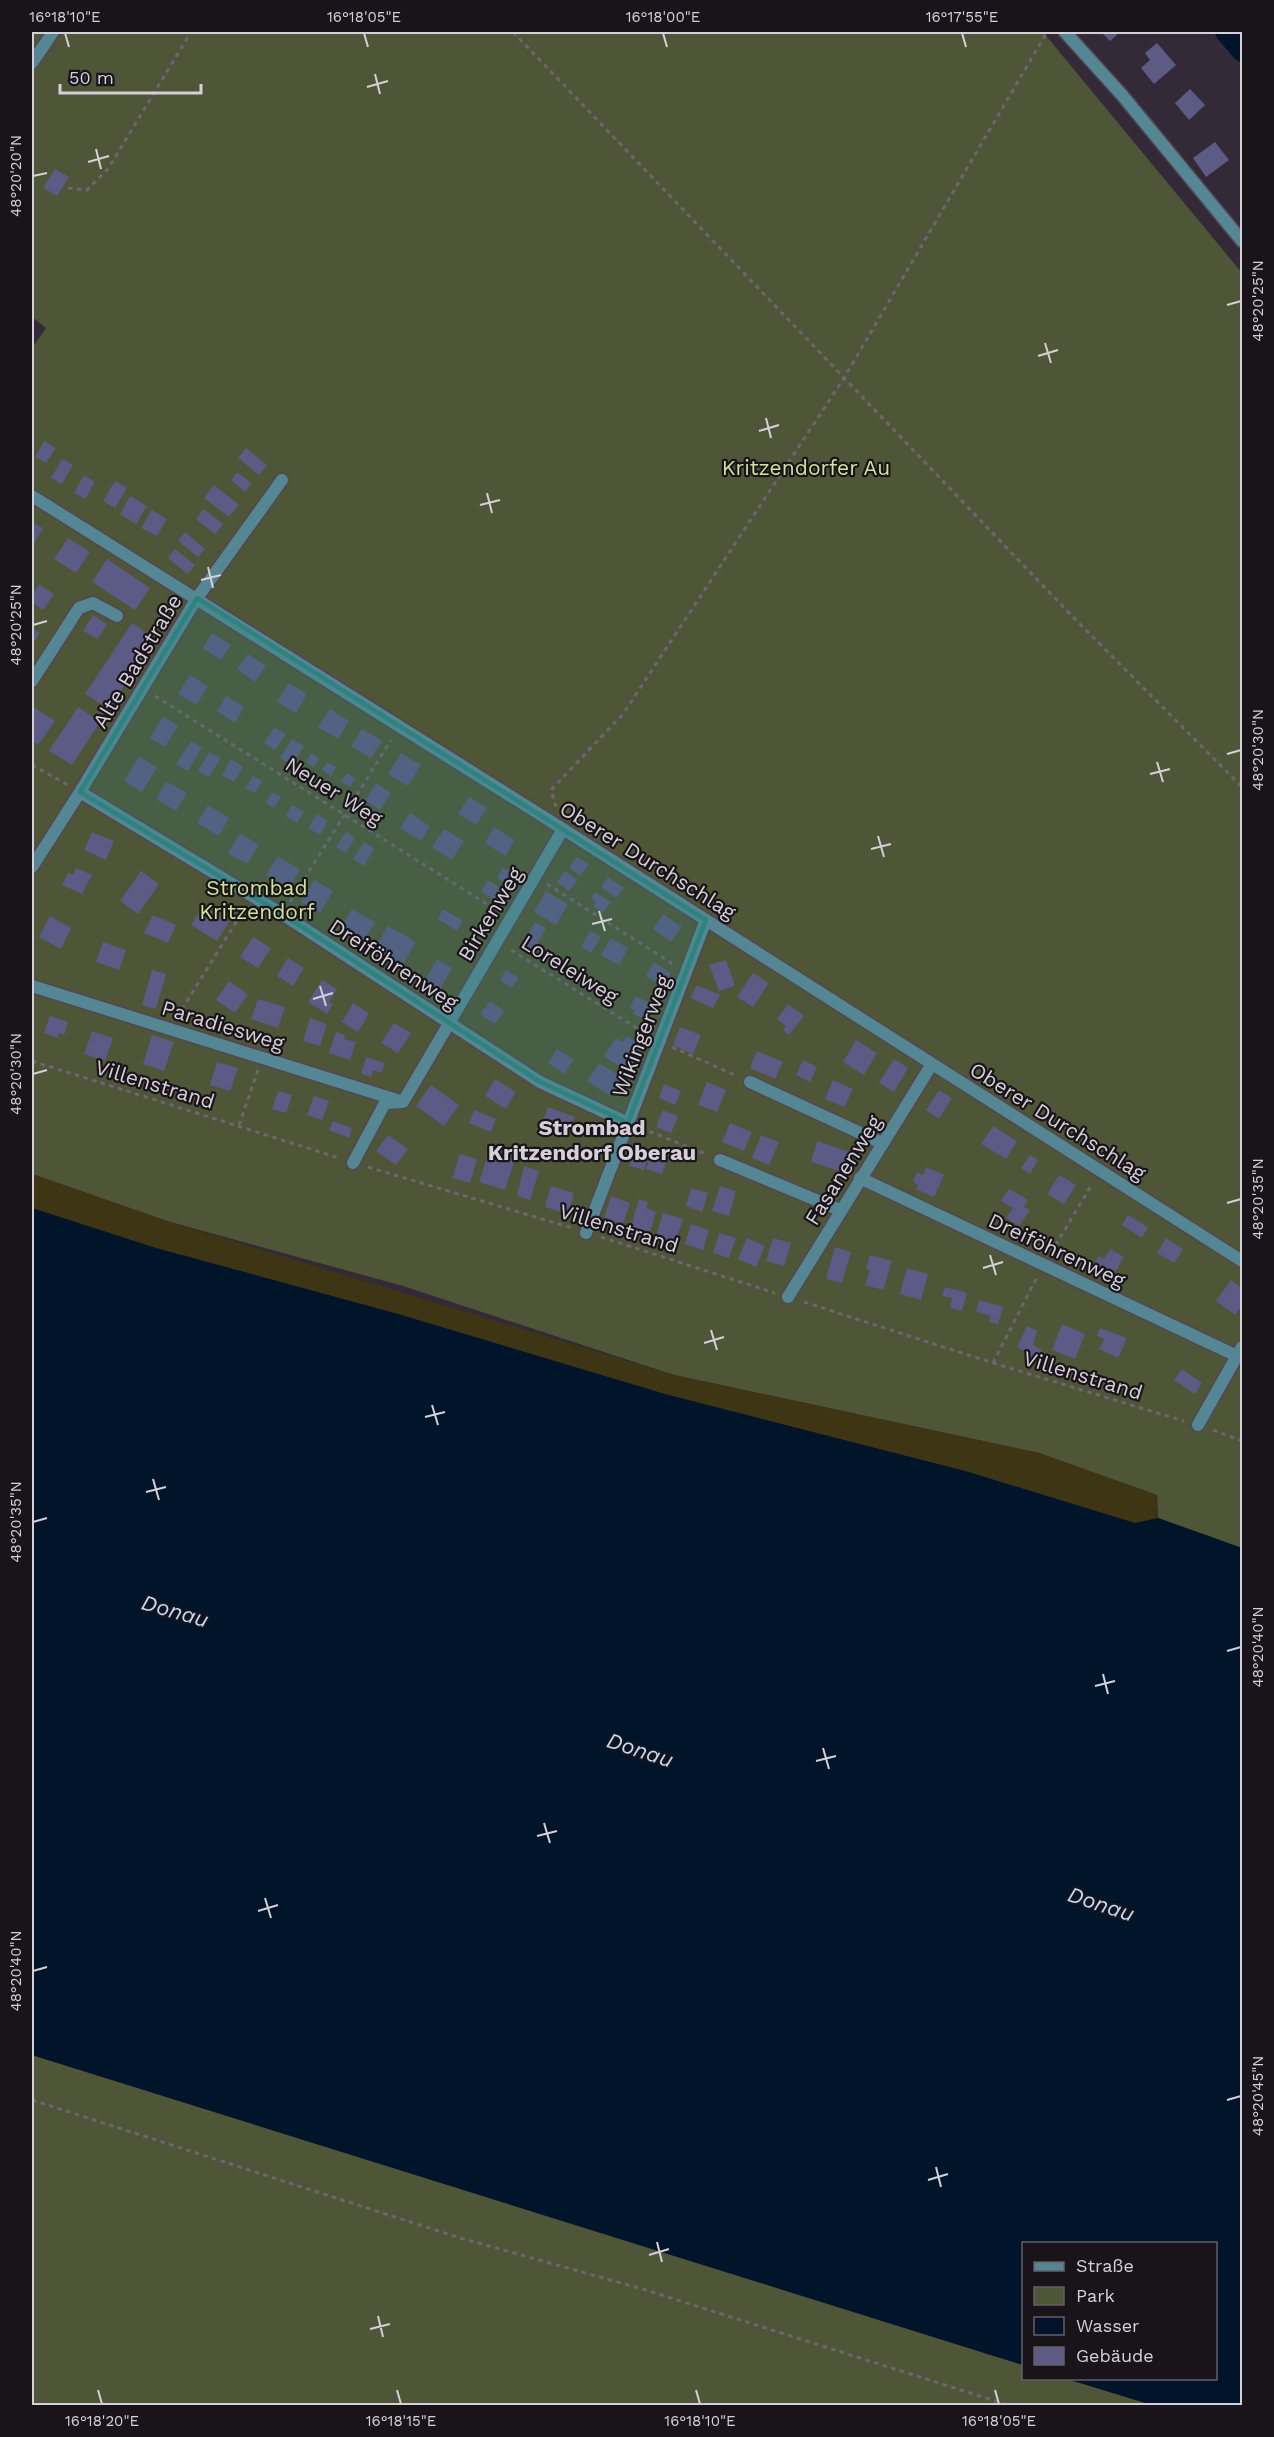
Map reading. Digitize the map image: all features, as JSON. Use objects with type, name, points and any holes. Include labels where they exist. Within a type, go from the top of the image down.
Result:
[{"type":"street","points":[[32,63],[53,32]]},
{"type":"street","points":[[1065,32],[1122,95],[1242,241]]},
{"type":"street","name":"Alte Badstraße","points":[[32,867],[197,598],[282,480]]},
{"type":"street","name":"Oberer Durchschlag","points":[[32,495],[563,829],[1242,1261]]},
{"type":"street","points":[[32,681],[79,608],[93,603],[117,616]]},
{"type":"street","name":"Dreiföhrenweg","points":[[80,792],[282,914],[540,1082],[628,1123]]},
{"type":"street","name":"Birkenweg","points":[[403,1102],[563,829]]},
{"type":"street","name":"Wikingerweg","points":[[586,1233],[706,920]]},
{"type":"street","name":"Paradiesweg","points":[[32,986],[403,1102]]},
{"type":"street","name":"Fasanenweg","points":[[788,1297],[932,1064]]},
{"type":"street","points":[[750,1082],[882,1143]]},
{"type":"street","points":[[353,1163],[385,1103],[403,1102]]},
{"type":"street","points":[[720,1160],[840,1210]]},
{"type":"street","name":"Dreiföhrenweg","points":[[860,1178],[1240,1352]]},
{"type":"street","points":[[1198,1425],[1240,1352]]},
{"type":"path","points":[[68,188],[87,190],[108,169],[191,32]]},
{"type":"path","points":[[513,32],[1072,616],[1242,787]]},
{"type":"path","points":[[563,829],[551,790],[623,714],[844,378],[1047,32]]},
{"type":"path","name":"Neuer Weg","points":[[142,689],[509,918]]},
{"type":"path","points":[[282,914],[399,726]]},
{"type":"path","points":[[32,765],[80,792]]},
{"type":"path","points":[[536,876],[686,972]]},
{"type":"path","points":[[169,1029],[253,896]]},
{"type":"path","name":"Loreleiweg","points":[[496,941],[659,1042],[750,1082]]},
{"type":"path","points":[[238,1125],[262,1057]]},
{"type":"path","name":"Villenstrand","points":[[32,1061],[353,1163],[586,1233],[993,1363],[1198,1425],[1242,1441]]},
{"type":"path","points":[[628,1123],[720,1160]]},
{"type":"path","points":[[32,2100],[457,2237],[646,2290],[1011,2406]]},
{"type":"highlighted area","points":[[197,598],[706,920],[628,1123],[540,1082],[282,914],[80,792]]},
{"type":"green space","points":[[32,32],[1043,32],[1242,273],[1242,1548],[1158,1518],[1157,1495],[1039,1453],[674,1375],[403,1286],[167,1221],[32,1174],[32,348],[46,328],[32,317]]},
{"type":"green space","points":[[32,2055],[1022,2365],[1022,2380],[1070,2380],[1152,2405],[32,2406]]},
{"type":"sand","points":[[32,1174],[167,1221],[674,1375],[1039,1453],[1157,1495],[1158,1518],[1135,1523],[965,1471],[665,1394],[398,1314],[156,1248],[32,1208]]},
{"type":"water","name":"Donau","points":[[32,1208],[156,1248],[398,1314],[665,1394],[965,1471],[1135,1523],[1158,1518],[1242,1548],[1242,2405],[1152,2405],[1070,2380],[1217,2380],[1217,2242],[1022,2242],[1022,2365],[32,2055]]},
{"type":"building","points":[[1101,32],[1120,32],[1110,41]]},
{"type":"building","points":[[1157,43],[1176,65],[1154,84],[1141,68],[1150,60],[1145,53]]},
{"type":"building","points":[[1190,89],[1205,105],[1189,120],[1175,103]]},
{"type":"building","points":[[1215,142],[1229,160],[1206,177],[1193,158]]},
{"type":"building","points":[[55,169],[69,177],[57,196],[43,188]]},
{"type":"building","points":[[44,441],[56,448],[46,463],[35,457]]},
{"type":"building","points":[[246,448],[267,465],[259,475],[238,458]]},
{"type":"building","points":[[62,459],[73,465],[62,484],[51,478]]},
{"type":"building","points":[[237,472],[252,483],[245,492],[231,480]]},
{"type":"building","points":[[84,475],[95,482],[85,499],[74,493]]},
{"type":"building","points":[[115,481],[127,488],[115,508],[103,501]]},
{"type":"building","points":[[214,485],[239,505],[229,517],[204,498]]},
{"type":"building","points":[[130,496],[147,506],[136,524],[120,514]]},
{"type":"building","points":[[204,509],[223,524],[215,534],[196,519]]},
{"type":"building","points":[[152,510],[167,519],[157,536],[141,528]]},
{"type":"building","points":[[32,522],[43,528],[32,547]]},
{"type":"building","points":[[185,532],[205,549],[198,557],[178,541]]},
{"type":"building","points":[[68,538],[90,552],[76,573],[54,559]]},
{"type":"building","points":[[175,549],[195,565],[188,574],[168,558]]},
{"type":"building","points":[[107,559],[150,588],[135,610],[92,582]]},
{"type":"building","points":[[39,584],[54,594],[43,610],[32,602],[32,596]]},
{"type":"building","points":[[93,615],[107,624],[98,639],[83,631]]},
{"type":"building","points":[[132,623],[155,639],[109,709],[85,694]]},
{"type":"building","points":[[32,628],[40,633],[32,645]]},
{"type":"building","points":[[212,633],[231,645],[221,660],[203,648]]},
{"type":"building","points":[[248,654],[266,666],[255,682],[237,669]]},
{"type":"building","points":[[190,675],[208,686],[196,705],[178,694]]},
{"type":"building","points":[[289,683],[307,694],[296,713],[277,702]]},
{"type":"building","points":[[226,696],[244,707],[235,723],[217,711]]},
{"type":"building","points":[[32,706],[55,721],[38,745],[32,741]]},
{"type":"building","points":[[78,707],[100,722],[72,765],[49,751]]},
{"type":"building","points":[[330,709],[349,721],[338,739],[318,727]]},
{"type":"building","points":[[163,716],[178,726],[165,747],[150,738]]},
{"type":"building","points":[[274,727],[286,734],[275,750],[264,743]]},
{"type":"building","points":[[362,729],[382,741],[371,758],[351,746]]},
{"type":"building","points":[[292,739],[304,746],[292,765],[280,758]]},
{"type":"building","points":[[191,741],[202,747],[188,771],[176,764]]},
{"type":"building","points":[[209,752],[221,758],[209,777],[198,771]]},
{"type":"building","points":[[311,753],[319,758],[314,767],[306,762]]},
{"type":"building","points":[[401,753],[421,765],[408,786],[388,774]]},
{"type":"building","points":[[139,756],[157,768],[142,792],[124,781]]},
{"type":"building","points":[[231,759],[243,767],[234,782],[222,775]]},
{"type":"building","points":[[327,762],[336,767],[331,776],[322,770]]},
{"type":"building","points":[[347,773],[355,778],[350,787],[341,782]]},
{"type":"building","points":[[253,776],[262,781],[255,793],[245,788]]},
{"type":"building","points":[[166,781],[187,793],[176,811],[156,799]]},
{"type":"building","points":[[376,783],[391,793],[380,810],[365,801]]},
{"type":"building","points":[[272,792],[281,797],[274,808],[266,803]]},
{"type":"building","points":[[469,797],[487,808],[476,825],[458,814]]},
{"type":"building","points":[[208,805],[229,818],[219,836],[197,823]]},
{"type":"building","points":[[292,805],[304,812],[297,823],[285,816]]},
{"type":"building","points":[[410,813],[430,826],[421,841],[400,828]]},
{"type":"building","points":[[317,814],[328,821],[320,835],[308,828]]},
{"type":"building","points":[[494,827],[515,840],[505,856],[485,843]]},
{"type":"building","points":[[444,829],[464,841],[452,860],[432,847]]},
{"type":"building","points":[[92,832],[114,841],[106,860],[84,850]]},
{"type":"building","points":[[346,832],[355,838],[346,853],[336,847]]},
{"type":"building","points":[[240,833],[259,845],[247,864],[228,853]]},
{"type":"building","points":[[364,842],[374,848],[364,866],[353,859]]},
{"type":"building","points":[[278,856],[300,870],[289,888],[266,875]]},
{"type":"building","points":[[577,857],[589,864],[581,876],[569,868]]},
{"type":"building","points":[[503,867],[516,875],[509,886],[497,878]]},
{"type":"building","points":[[76,868],[92,875],[82,894],[62,885],[68,873],[73,875]]},
{"type":"building","points":[[141,871],[159,884],[138,914],[120,901]]},
{"type":"building","points":[[565,871],[578,880],[569,891],[557,882]]},
{"type":"building","points":[[608,877],[624,888],[616,898],[601,887]]},
{"type":"building","points":[[314,880],[333,891],[320,913],[301,902]]},
{"type":"building","points":[[488,880],[502,889],[495,900],[481,892]]},
{"type":"building","points":[[546,891],[568,904],[556,925],[534,912]]},
{"type":"building","points":[[595,892],[611,902],[603,913],[593,906],[596,902],[591,898]]},
{"type":"building","points":[[203,906],[229,922],[217,941],[191,925]]},
{"type":"building","points":[[352,909],[375,922],[364,941],[341,927]]},
{"type":"building","points":[[443,909],[463,921],[457,931],[438,919]]},
{"type":"building","points":[[663,914],[682,927],[671,942],[653,929]]},
{"type":"building","points":[[153,915],[176,925],[168,943],[144,933]]},
{"type":"building","points":[[50,916],[71,928],[61,949],[39,937]]},
{"type":"building","points":[[535,922],[546,928],[531,955],[519,949]]},
{"type":"building","points":[[388,926],[416,942],[401,967],[373,951]]},
{"type":"building","points":[[590,931],[601,937],[591,953],[581,947]]},
{"type":"building","points":[[253,937],[271,948],[258,968],[240,957]]},
{"type":"building","points":[[611,938],[628,948],[619,965],[601,955]]},
{"type":"building","points":[[103,942],[126,950],[119,970],[96,962]]},
{"type":"building","points":[[288,958],[304,968],[293,986],[277,976]]},
{"type":"building","points":[[437,959],[452,968],[440,989],[425,980]]},
{"type":"building","points":[[726,960],[735,986],[719,991],[709,965]]},
{"type":"building","points":[[654,962],[671,973],[663,987],[646,976]]},
{"type":"building","points":[[152,970],[166,974],[156,1009],[142,1005]]},
{"type":"building","points":[[506,970],[519,978],[512,988],[500,980]]},
{"type":"building","points":[[753,973],[769,983],[753,1007],[737,997]]},
{"type":"building","points":[[322,980],[337,989],[329,1002],[333,1004],[327,1014],[308,1002]]},
{"type":"building","points":[[229,981],[248,994],[235,1013],[216,1000]]},
{"type":"building","points":[[697,985],[720,995],[713,1008],[690,998]]},
{"type":"building","points":[[635,996],[653,1004],[646,1020],[633,1014],[635,1011],[630,1008]]},
{"type":"building","points":[[258,999],[285,1007],[278,1028],[251,1019]]},
{"type":"building","points":[[490,1001],[504,1011],[495,1024],[480,1014]]},
{"type":"building","points":[[353,1003],[369,1013],[358,1032],[342,1022]]},
{"type":"building","points":[[788,1004],[804,1016],[789,1035],[783,1030],[786,1026],[777,1019]]},
{"type":"building","points":[[50,1016],[68,1022],[64,1035],[59,1033],[58,1038],[44,1033]]},
{"type":"building","points":[[310,1018],[327,1024],[320,1046],[303,1041]]},
{"type":"building","points":[[394,1023],[411,1033],[398,1053],[381,1043]]},
{"type":"building","points":[[680,1027],[701,1035],[693,1054],[673,1045]]},
{"type":"building","points":[[92,1031],[113,1038],[105,1061],[84,1054]]},
{"type":"building","points":[[336,1032],[345,1035],[344,1039],[356,1042],[350,1060],[329,1053]]},
{"type":"building","points":[[152,1035],[174,1042],[164,1071],[143,1064]]},
{"type":"building","points":[[627,1036],[644,1047],[627,1072],[604,1056],[616,1038],[623,1042]]},
{"type":"building","points":[[856,1040],[877,1053],[864,1075],[843,1062]]},
{"type":"building","points":[[557,1049],[574,1060],[564,1074],[548,1063]]},
{"type":"building","points":[[757,1051],[783,1062],[775,1079],[750,1068]]},
{"type":"building","points":[[366,1057],[385,1063],[381,1073],[373,1070],[371,1077],[361,1074]]},
{"type":"building","points":[[894,1059],[908,1068],[894,1092],[879,1083]]},
{"type":"building","points":[[803,1060],[817,1067],[810,1082],[796,1075]]},
{"type":"building","points":[[217,1062],[238,1068],[230,1091],[210,1085]]},
{"type":"building","points":[[599,1063],[621,1077],[609,1095],[587,1081]]},
{"type":"building","points":[[495,1079],[516,1092],[506,1109],[485,1096]]},
{"type":"building","points":[[833,1080],[853,1089],[844,1107],[825,1099]]},
{"type":"building","points":[[707,1082],[726,1090],[717,1112],[698,1105]]},
{"type":"building","points":[[664,1084],[681,1091],[675,1105],[659,1098]]},
{"type":"building","points":[[431,1085],[459,1105],[444,1126],[416,1106]]},
{"type":"building","points":[[939,1090],[952,1098],[939,1119],[926,1110]]},
{"type":"building","points":[[278,1091],[292,1095],[286,1113],[272,1109]]},
{"type":"building","points":[[314,1096],[329,1101],[322,1120],[307,1115]]},
{"type":"building","points":[[548,1107],[575,1117],[569,1132],[542,1123]]},
{"type":"building","points":[[474,1110],[496,1119],[491,1132],[469,1123]]},
{"type":"building","points":[[663,1110],[678,1116],[671,1133],[656,1127]]},
{"type":"building","points":[[333,1121],[352,1128],[349,1138],[329,1130]]},
{"type":"building","points":[[730,1123],[752,1132],[744,1151],[722,1142]]},
{"type":"building","points":[[993,1126],[1017,1141],[1006,1159],[981,1144]]},
{"type":"building","points":[[388,1135],[408,1149],[396,1165],[376,1151]]},
{"type":"building","points":[[761,1135],[779,1142],[769,1165],[752,1158]]},
{"type":"building","points":[[817,1141],[849,1152],[843,1172],[811,1162]]},
{"type":"building","points":[[635,1148],[650,1152],[644,1170],[629,1166]]},
{"type":"building","points":[[652,1149],[669,1154],[662,1174],[646,1169]]},
{"type":"building","points":[[489,1151],[515,1159],[505,1190],[479,1182]]},
{"type":"building","points":[[460,1154],[477,1159],[470,1183],[452,1178]]},
{"type":"building","points":[[1030,1155],[1038,1160],[1030,1174],[1021,1168]]},
{"type":"building","points":[[524,1166],[539,1171],[530,1200],[517,1196]]},
{"type":"building","points":[[926,1167],[944,1175],[934,1197],[916,1189],[918,1185],[913,1182],[917,1172],[923,1175]]},
{"type":"building","points":[[1059,1175],[1076,1185],[1064,1204],[1047,1194]]},
{"type":"building","points":[[551,1186],[574,1193],[568,1214],[545,1207]]},
{"type":"building","points":[[720,1186],[736,1191],[729,1216],[712,1211]]},
{"type":"building","points":[[691,1188],[708,1193],[702,1212],[686,1206]]},
{"type":"building","points":[[1009,1189],[1028,1200],[1024,1207],[1030,1210],[1019,1226],[1006,1218],[1013,1208],[1001,1201]]},
{"type":"building","points":[[611,1196],[630,1203],[623,1224],[604,1218]]},
{"type":"building","points":[[639,1199],[648,1202],[646,1208],[656,1212],[650,1232],[631,1226]]},
{"type":"building","points":[[663,1213],[683,1219],[675,1242],[656,1236]]},
{"type":"building","points":[[1128,1215],[1148,1227],[1142,1238],[1122,1225]]},
{"type":"building","points":[[691,1224],[709,1230],[703,1250],[685,1244]]},
{"type":"building","points":[[719,1233],[736,1238],[729,1258],[713,1253]]},
{"type":"building","points":[[747,1238],[765,1246],[756,1267],[738,1259]]},
{"type":"building","points":[[773,1238],[791,1243],[784,1266],[766,1261]]},
{"type":"building","points":[[1166,1238],[1183,1249],[1174,1263],[1157,1253]]},
{"type":"building","points":[[835,1247],[851,1252],[842,1283],[826,1279]]},
{"type":"building","points":[[1110,1249],[1124,1257],[1115,1272],[1112,1271],[1105,1282],[1089,1272],[1099,1256],[1104,1259]]},
{"type":"building","points":[[870,1255],[892,1261],[883,1290],[865,1285],[870,1270],[866,1269]]},
{"type":"building","points":[[907,1268],[928,1274],[921,1300],[900,1294]]},
{"type":"building","points":[[1231,1280],[1242,1288],[1242,1305],[1235,1315],[1216,1301]]},
{"type":"building","points":[[945,1287],[967,1293],[962,1311],[950,1308],[952,1298],[942,1296]]},
{"type":"building","points":[[979,1300],[1003,1307],[998,1324],[989,1322],[991,1316],[976,1312]]},
{"type":"building","points":[[1062,1324],[1085,1334],[1075,1359],[1052,1350]]},
{"type":"building","points":[[1027,1326],[1037,1331],[1033,1345],[1042,1350],[1035,1362],[1026,1358],[1028,1353],[1017,1347]]},
{"type":"building","points":[[1100,1328],[1127,1338],[1118,1358],[1099,1349],[1104,1339],[1097,1336]]},
{"type":"building","points":[[1182,1369],[1202,1383],[1195,1394],[1174,1380]]},
{"type":"waterway","points":[[1225,32],[1242,52]]},
{"type":"district","name":"Strombad Kritzendorf Oberau","points":[[592,1140]]},
{"type":"park label","name":"Kritzendorfer Au","points":[[806,467]]},
{"type":"park label","name":"Strombad Kritzendorf","points":[[257,899]]}]
